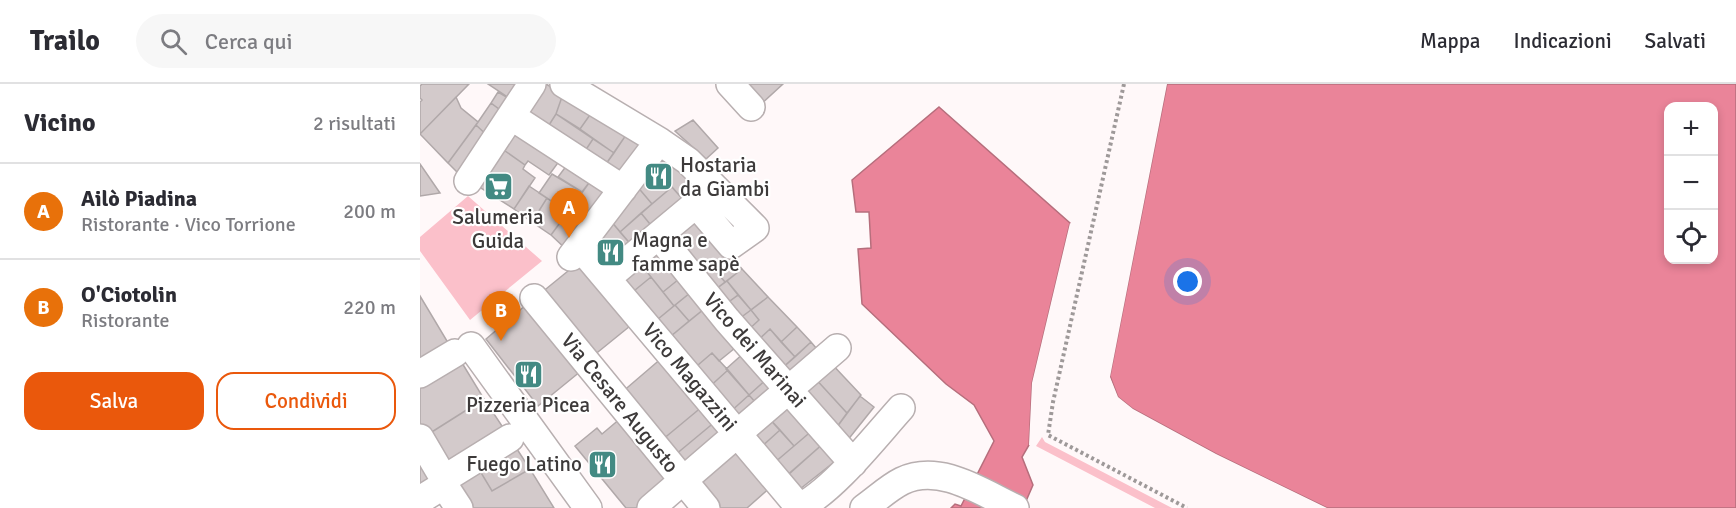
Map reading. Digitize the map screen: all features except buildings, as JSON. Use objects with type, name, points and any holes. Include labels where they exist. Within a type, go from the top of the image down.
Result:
[{"type":"street","points":[[468,181],[532,84]]},
{"type":"street","points":[[564,84],[659,141],[700,173],[755,228],[731,245],[696,204],[607,278]]},
{"type":"street","points":[[730,84],[751,107]]},
{"type":"street","points":[[511,116],[623,189],[659,141]]},
{"type":"street","name":"Vico Magazzini","points":[[623,189],[576,252],[607,278],[738,434],[802,506]]},
{"type":"street","name":"Vico dei Marinai","points":[[659,236],[727,320],[853,463]]},
{"type":"street","name":"Via Cesare Augusto","points":[[534,298],[706,508]]},
{"type":"street","points":[[651,508],[837,348]]},
{"type":"street","points":[[420,374],[463,349],[588,508]]},
{"type":"street","points":[[802,506],[853,463],[901,408]]},
{"type":"street","points":[[420,438],[459,508]]},
{"type":"street","points":[[420,500],[510,438]]},
{"type":"street","points":[[864,508],[892,487],[916,477],[941,477],[960,481],[1015,508]]},
{"type":"path","points":[[1124,84],[1053,402],[1048,435],[1187,508]]},
{"type":"shaded area","points":[[1167,84],[1736,84],[1736,508],[1327,508],[1216,454],[1133,409],[1118,397],[1110,376]]},
{"type":"shaded area","points":[[939,107],[1070,223],[1032,383],[1029,445],[1022,457],[1033,485],[1023,508],[951,508],[955,504],[961,506],[994,441],[974,405],[946,384],[862,304],[858,249],[871,248],[869,212],[856,212],[852,180]]},
{"type":"shaded area","points":[[468,196],[542,261],[470,320],[420,251],[420,237]]},
{"type":"shaded area","points":[[1042,437],[1045,442],[1172,508],[1155,508],[1036,446]]},
{"type":"pier","points":[[1164,84],[1167,84],[1110,377],[1118,397],[1133,409],[1216,454],[1327,508],[1320,508],[1215,457],[1131,412],[1116,398],[1108,377]]},
{"type":"pier","points":[[1070,223],[1073,225],[1035,384],[1032,446],[1029,445],[1032,383]]},
{"type":"place","name":"Hostaria da Giambi","points":[[659,177]]},
{"type":"place","name":"Salumeria Guida","points":[[498,186]]},
{"type":"place","name":"Ailò Piadina","points":[[569,238]]},
{"type":"place","name":"Magna e famme sapè","points":[[611,252]]},
{"type":"place","name":"O'Ciotolin","points":[[501,341]]},
{"type":"place","name":"Pizzeria Picea","points":[[528,374]]},
{"type":"place","name":"Fuego Latino","points":[[603,464]]}]
